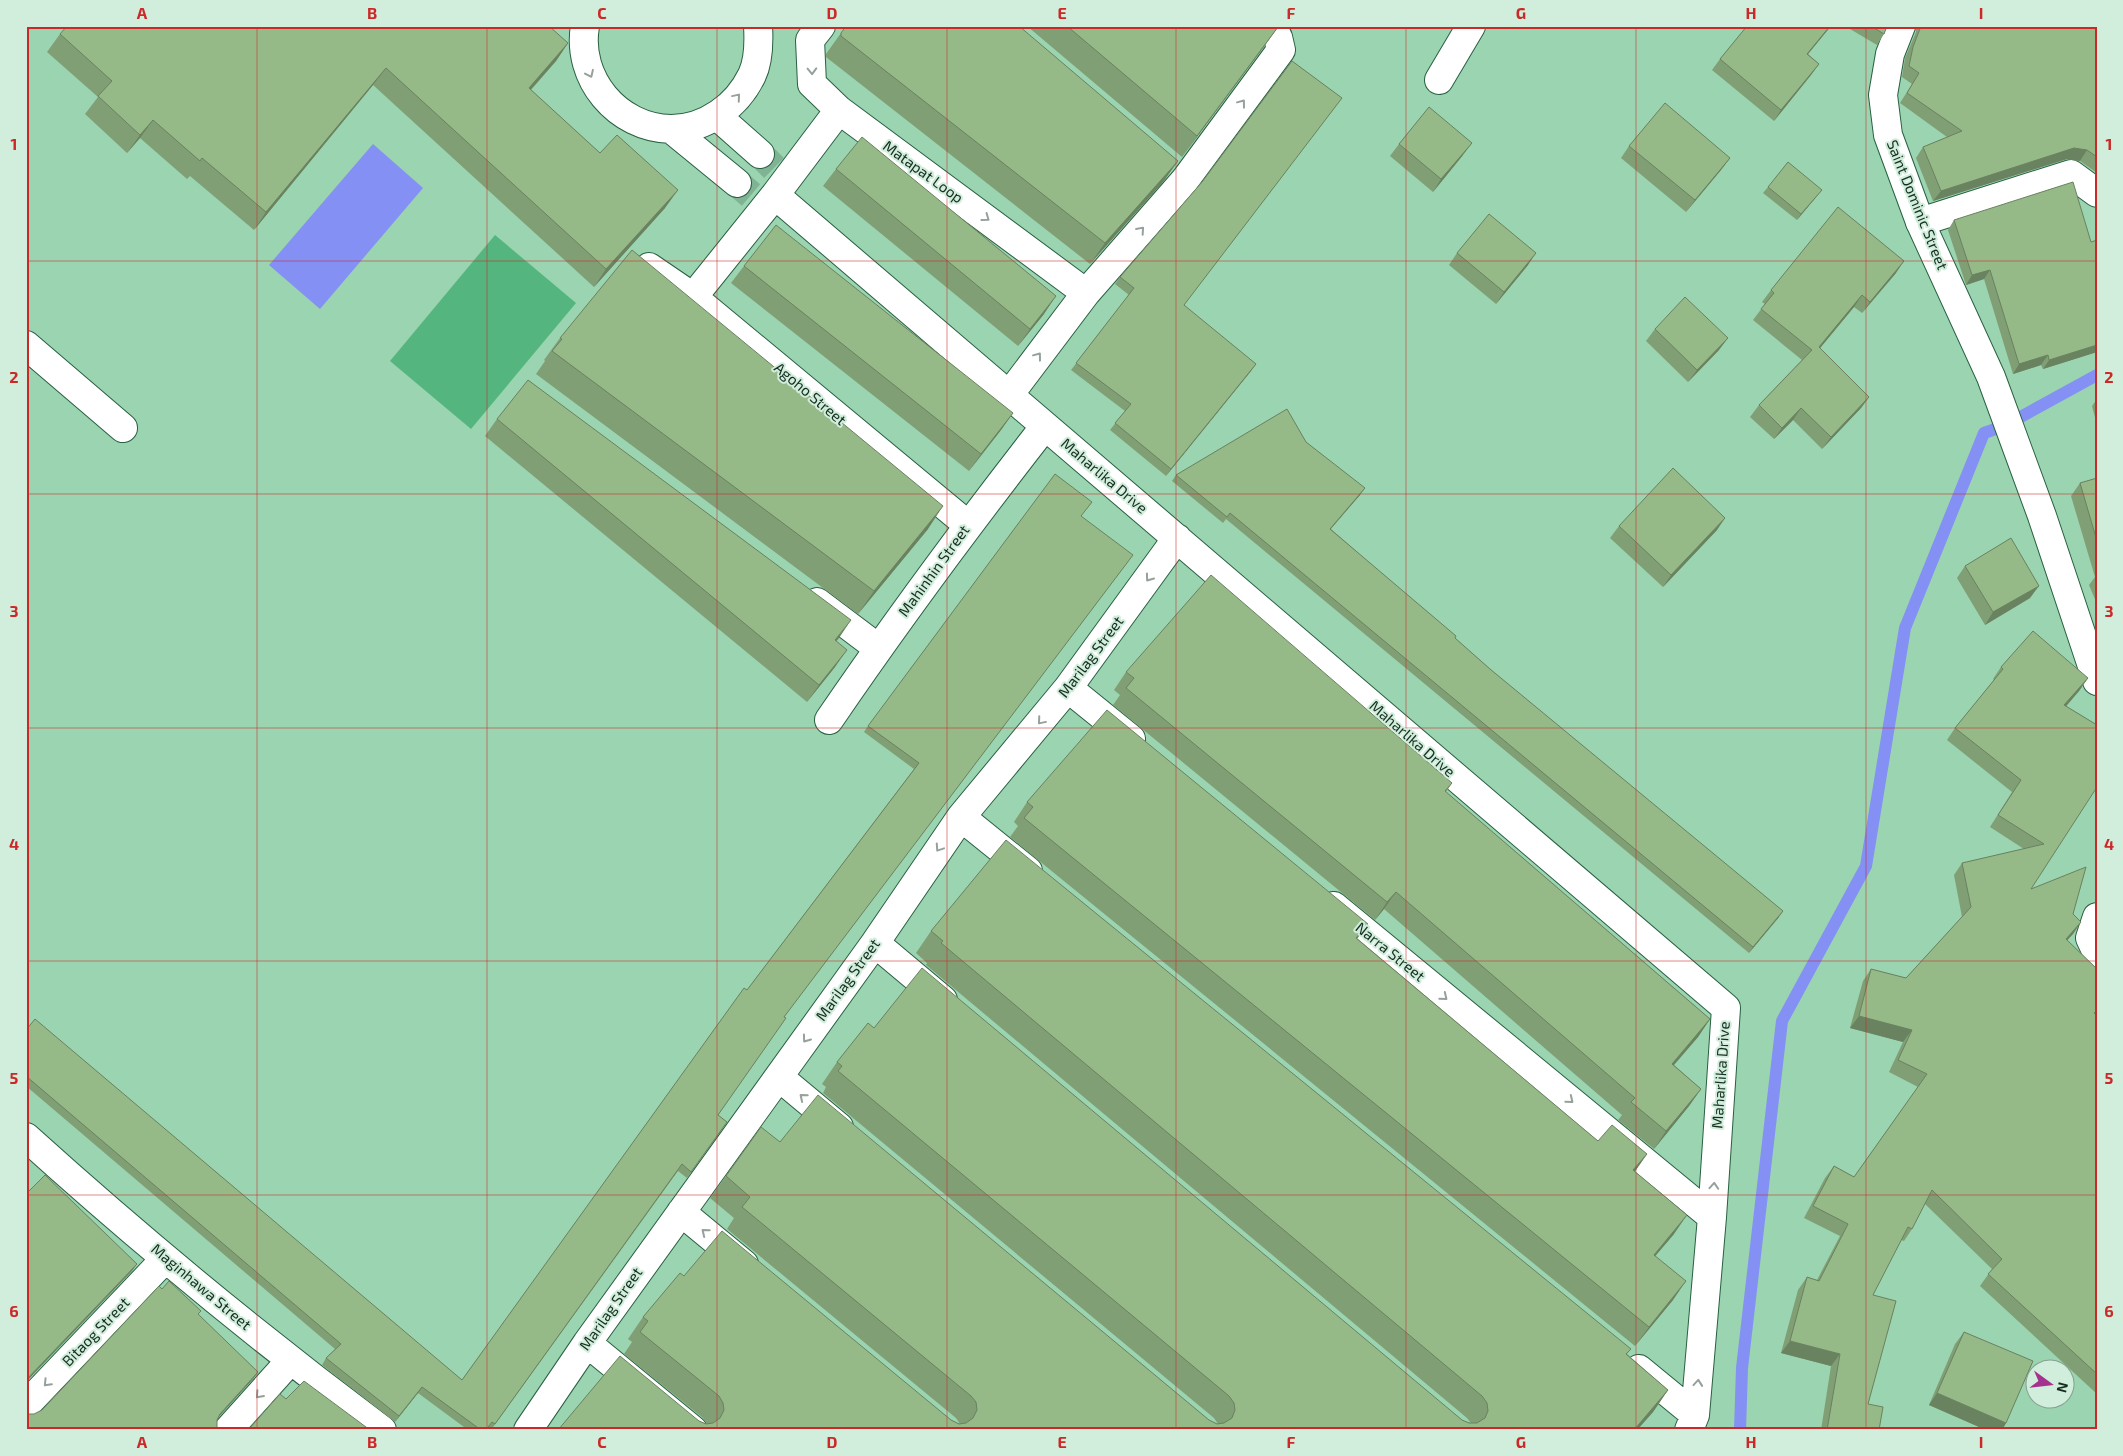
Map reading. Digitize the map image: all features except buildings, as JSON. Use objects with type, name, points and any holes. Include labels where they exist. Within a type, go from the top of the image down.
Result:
[{"type":"street","points":[[585,26],[582,39],[586,67],[598,92],[618,112],[643,124],[670,129],[694,126],[717,116],[738,98],[752,74],[759,47],[758,26]]},
{"type":"street","name":"Matapat Loop","points":[[821,26],[810,40],[812,84],[839,110],[1086,293]]},
{"type":"street","points":[[1009,395],[1177,174],[1281,50],[1278,37],[1264,26]]},
{"type":"street","points":[[1439,80],[1471,26]]},
{"type":"street","name":"Saint Dominic Street","points":[[1901,26],[1890,54],[1883,95],[1888,135],[1920,222],[1991,377],[2042,516],[2097,681]]},
{"type":"street","points":[[693,297],[764,183],[839,110]]},
{"type":"street","points":[[717,116],[764,183]]},
{"type":"street","points":[[670,129],[764,183]]},
{"type":"street","points":[[1920,222],[2071,174],[2097,193]]},
{"type":"street","name":"Maharlika Drive","points":[[764,183],[1045,426],[1726,1008],[1712,1217],[1692,1422]]},
{"type":"street","name":"Agoho Street","points":[[649,267],[693,297],[968,526]]},
{"type":"street","points":[[26,345],[123,428]]},
{"type":"street","name":"Mahinhin Street","points":[[829,720],[878,648],[1045,426]]},
{"type":"street","name":"Marilag Street","points":[[528,1430],[587,1342],[875,943],[961,817],[1068,688],[1177,538]]},
{"type":"street","points":[[800,589],[878,648]]},
{"type":"street","points":[[1068,688],[1153,757]]},
{"type":"street","points":[[961,817],[1046,886]]},
{"type":"street","name":"Narra Street","points":[[1314,889],[1712,1217]]},
{"type":"street","points":[[2097,917],[2090,938],[2097,953]]},
{"type":"street","points":[[875,943],[959,1014]]},
{"type":"street","points":[[779,1077],[855,1140]]},
{"type":"street","name":"Maginhawa Street","points":[[29,1145],[290,1361],[382,1430]]},
{"type":"street","points":[[681,1212],[764,1280]]},
{"type":"street","name":"Bitaog Street","points":[[26,1405],[165,1259]]},
{"type":"street","points":[[587,1342],[693,1430]]},
{"type":"street","points":[[1618,1352],[1692,1422]]},
{"type":"street","points":[[228,1430],[290,1361]]},
{"type":"green space","points":[[495,235],[576,303],[471,429],[390,361]]},
{"type":"water","points":[[373,144],[423,188],[320,309],[269,265]]},
{"type":"waterway","points":[[1740,1430],[1742,1368],[1782,1021],[1866,866],[1905,628],[1984,433],[2004,426],[2097,375]]},
{"type":"tunnel","points":[[760,154],[774,168]]},
{"type":"tunnel","points":[[737,183],[751,195]]}]
